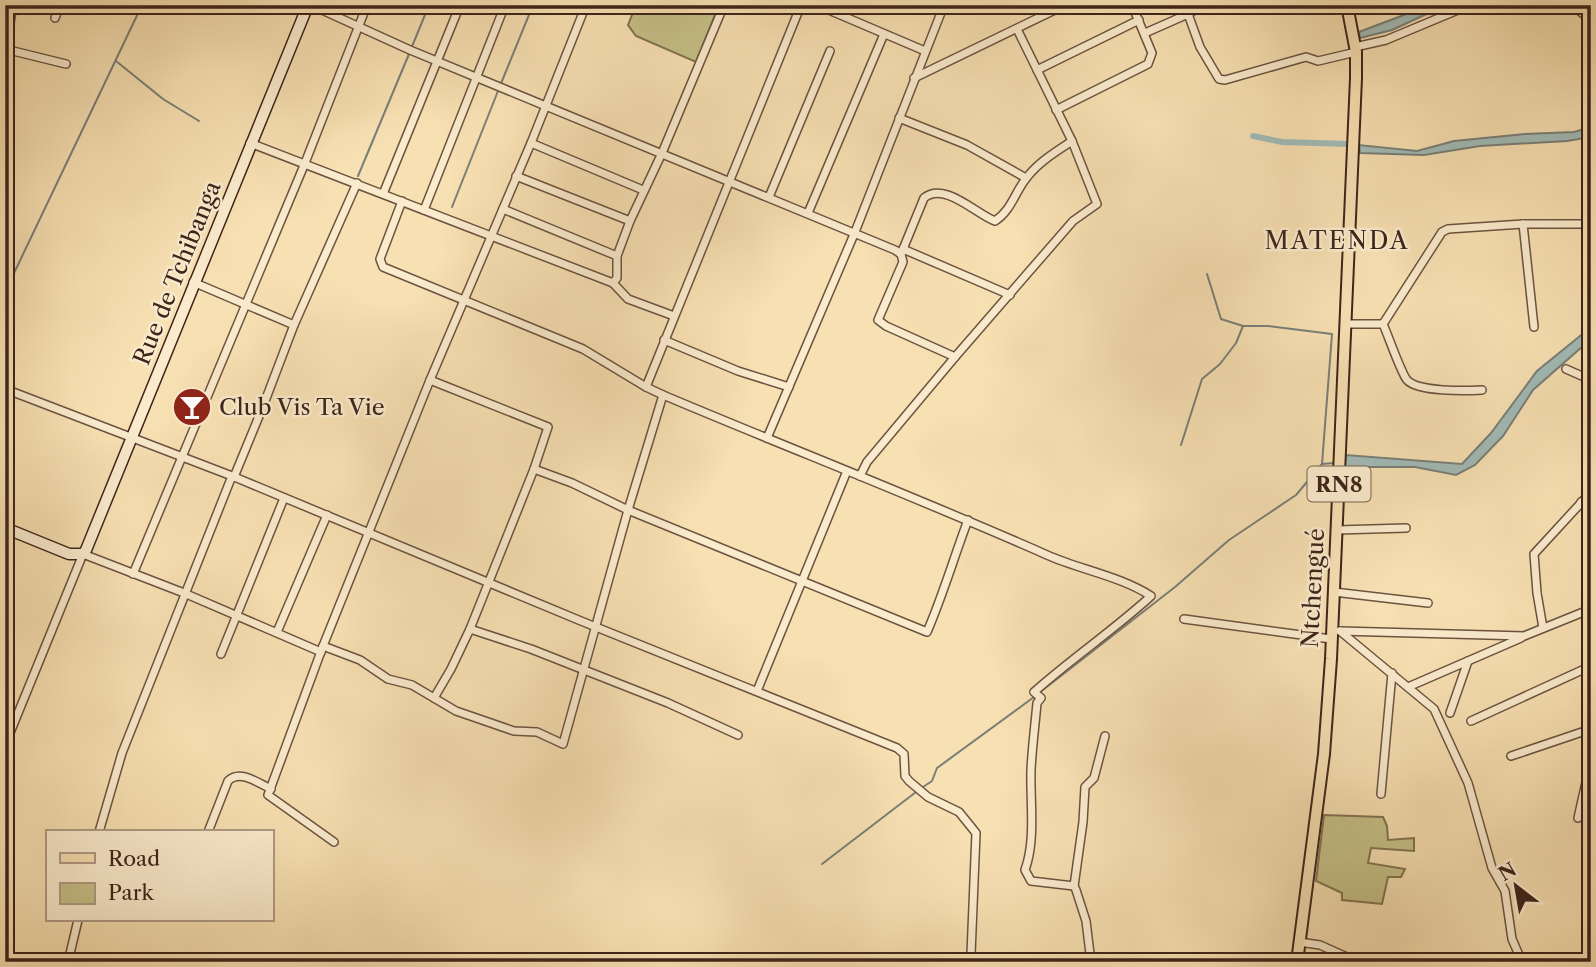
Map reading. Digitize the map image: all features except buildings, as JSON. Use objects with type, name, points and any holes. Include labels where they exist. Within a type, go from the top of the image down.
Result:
[{"type":"main road","name":"Ntchengué","points":[[1297,962],[1324,754],[1334,633],[1356,50],[1347,5]]},
{"type":"street","points":[[13,5],[5,50],[66,64]]},
{"type":"street","points":[[55,18],[60,5]]},
{"type":"street","points":[[310,5],[412,51],[1010,295]]},
{"type":"street","name":"Rue de Tchibanga","points":[[83,554],[250,143],[310,5]]},
{"type":"street","points":[[133,575],[305,163],[367,5]]},
{"type":"street","points":[[383,194],[460,5]]},
{"type":"street","points":[[424,210],[505,5]]},
{"type":"street","points":[[334,842],[268,795],[322,649],[430,380],[531,143],[586,5]]},
{"type":"street","points":[[613,283],[617,278],[617,256],[630,221],[662,153],[724,5]]},
{"type":"street","points":[[646,387],[801,5]]},
{"type":"street","points":[[817,5],[925,51]]},
{"type":"street","points":[[767,438],[855,232],[944,5]]},
{"type":"street","points":[[914,78],[1065,5]]},
{"type":"street","points":[[1056,110],[1148,64],[1152,53],[1132,5]]},
{"type":"street","points":[[1184,5],[1200,47],[1221,80],[1307,57],[1318,61],[1356,50],[1470,5]]},
{"type":"street","points":[[1145,33],[1203,5]]},
{"type":"street","points":[[1572,5],[1591,20]]},
{"type":"street","points":[[1037,70],[1139,20]]},
{"type":"street","points":[[860,476],[867,462],[955,356],[1073,222],[1097,204],[1072,141],[1017,29]]},
{"type":"street","points":[[808,213],[884,34]]},
{"type":"street","points":[[769,197],[830,51]]},
{"type":"street","points":[[899,118],[967,145],[1026,178]]},
{"type":"street","points":[[955,356],[878,320],[903,262],[902,252],[919,209],[928,195],[939,192],[963,202],[995,221],[1002,217],[1026,178],[1037,166],[1072,141]]},
{"type":"street","points":[[250,143],[613,283],[628,299],[674,316]]},
{"type":"street","points":[[531,143],[643,190]]},
{"type":"street","points":[[516,176],[630,221]]},
{"type":"street","points":[[100,830],[122,753],[184,593],[262,409],[293,325],[357,183]]},
{"type":"street","points":[[402,201],[380,259],[383,267],[583,349],[663,395],[968,520],[1067,564],[1125,583],[1151,596],[1122,623],[1064,665],[1034,692],[1037,695],[1032,746],[1029,860],[1025,870],[1031,881],[1074,886]]},
{"type":"street","points":[[503,209],[617,256]]},
{"type":"street","points":[[1383,324],[1442,232],[1448,229],[1523,224],[1591,224]]},
{"type":"street","points":[[1523,224],[1534,327]]},
{"type":"street","points":[[194,282],[293,325]]},
{"type":"street","points":[[1346,324],[1383,324]]},
{"type":"street","points":[[1383,324],[1407,380],[1417,386],[1450,391],[1482,390]]},
{"type":"street","points":[[664,341],[789,387]]},
{"type":"street","points":[[1566,369],[1591,380]]},
{"type":"street","points":[[430,380],[548,427],[470,629],[434,698]]},
{"type":"street","points":[[5,389],[233,477],[897,748],[904,754],[905,776],[937,803],[959,812],[976,833],[971,954],[968,962]]},
{"type":"street","points":[[5,528],[69,554],[83,554],[322,649],[360,660],[388,679],[412,685],[456,711],[514,731],[537,733],[563,744],[663,395]]},
{"type":"street","points":[[534,469],[927,632],[968,520]]},
{"type":"street","points":[[757,691],[848,471]]},
{"type":"street","points":[[1543,628],[1536,593],[1534,554],[1591,492]]},
{"type":"street","points":[[222,653],[284,498]]},
{"type":"street","points":[[1581,502],[1591,516]]},
{"type":"street","points":[[277,632],[327,515]]},
{"type":"street","points":[[1337,530],[1406,528]]},
{"type":"street","points":[[5,745],[83,554]]},
{"type":"street","points":[[1334,592],[1428,603]]},
{"type":"street","points":[[1408,687],[1591,609]]},
{"type":"street","points":[[1184,619],[1334,633],[1524,636]]},
{"type":"street","points":[[470,629],[531,649],[668,703],[738,735]]},
{"type":"street","points":[[1334,633],[1392,674],[1434,709],[1468,783],[1492,868],[1505,891],[1512,939],[1522,962]]},
{"type":"street","points":[[1450,713],[1468,661]]},
{"type":"street","points":[[1471,721],[1591,666]]},
{"type":"street","points":[[1381,794],[1392,674]]},
{"type":"street","points":[[1511,756],[1591,729]]},
{"type":"street","points":[[1091,962],[1086,921],[1074,886],[1086,787],[1094,778],[1105,736]]},
{"type":"street","points":[[1578,818],[1591,760]]},
{"type":"street","points":[[209,830],[232,777],[242,775],[271,789]]},
{"type":"street","points":[[68,962],[78,922]]},
{"type":"street","points":[[1300,942],[1320,945],[1357,962]]},
{"type":"green space","points":[[636,5],[719,5],[696,62],[636,36],[628,25]]},
{"type":"green space","points":[[1324,815],[1383,817],[1388,840],[1414,838],[1414,851],[1371,848],[1368,863],[1405,869],[1401,877],[1388,877],[1382,904],[1342,900],[1342,893],[1316,881]]},
{"type":"water","points":[[1430,5],[1446,5],[1392,30],[1360,38],[1359,32]]},
{"type":"water","points":[[1591,127],[1591,137],[1480,146],[1424,155],[1360,153],[1359,145],[1417,151],[1454,141],[1574,132]]},
{"type":"water","points":[[1591,327],[1591,339],[1533,390],[1503,436],[1475,465],[1456,475],[1415,467],[1344,467],[1346,455],[1462,464],[1491,433],[1537,371]]},
{"type":"waterway","points":[[5,292],[142,5]]},
{"type":"waterway","points":[[411,49],[429,5]]},
{"type":"waterway","points":[[500,86],[533,5]]},
{"type":"waterway","points":[[358,176],[409,54]]},
{"type":"waterway","points":[[116,61],[163,99],[199,121]]},
{"type":"waterway","points":[[452,207],[498,91]]},
{"type":"waterway","points":[[1253,136],[1282,142],[1348,144]]},
{"type":"waterway","points":[[1207,274],[1221,319],[1243,326],[1268,326],[1332,334],[1322,464],[1334,463]]},
{"type":"waterway","points":[[1181,445],[1202,379],[1220,364],[1236,343],[1243,326]]},
{"type":"waterway","points":[[1039,693],[1175,587],[1229,540],[1296,495],[1322,464]]},
{"type":"waterway","points":[[920,789],[932,781],[937,768],[1034,697]]},
{"type":"waterway","points":[[822,864],[916,792]]},
{"type":"place","name":"Club Vis Ta Vie","points":[[192,407]]},
{"type":"district","name":"MATENDA","points":[[1337,240]]}]
